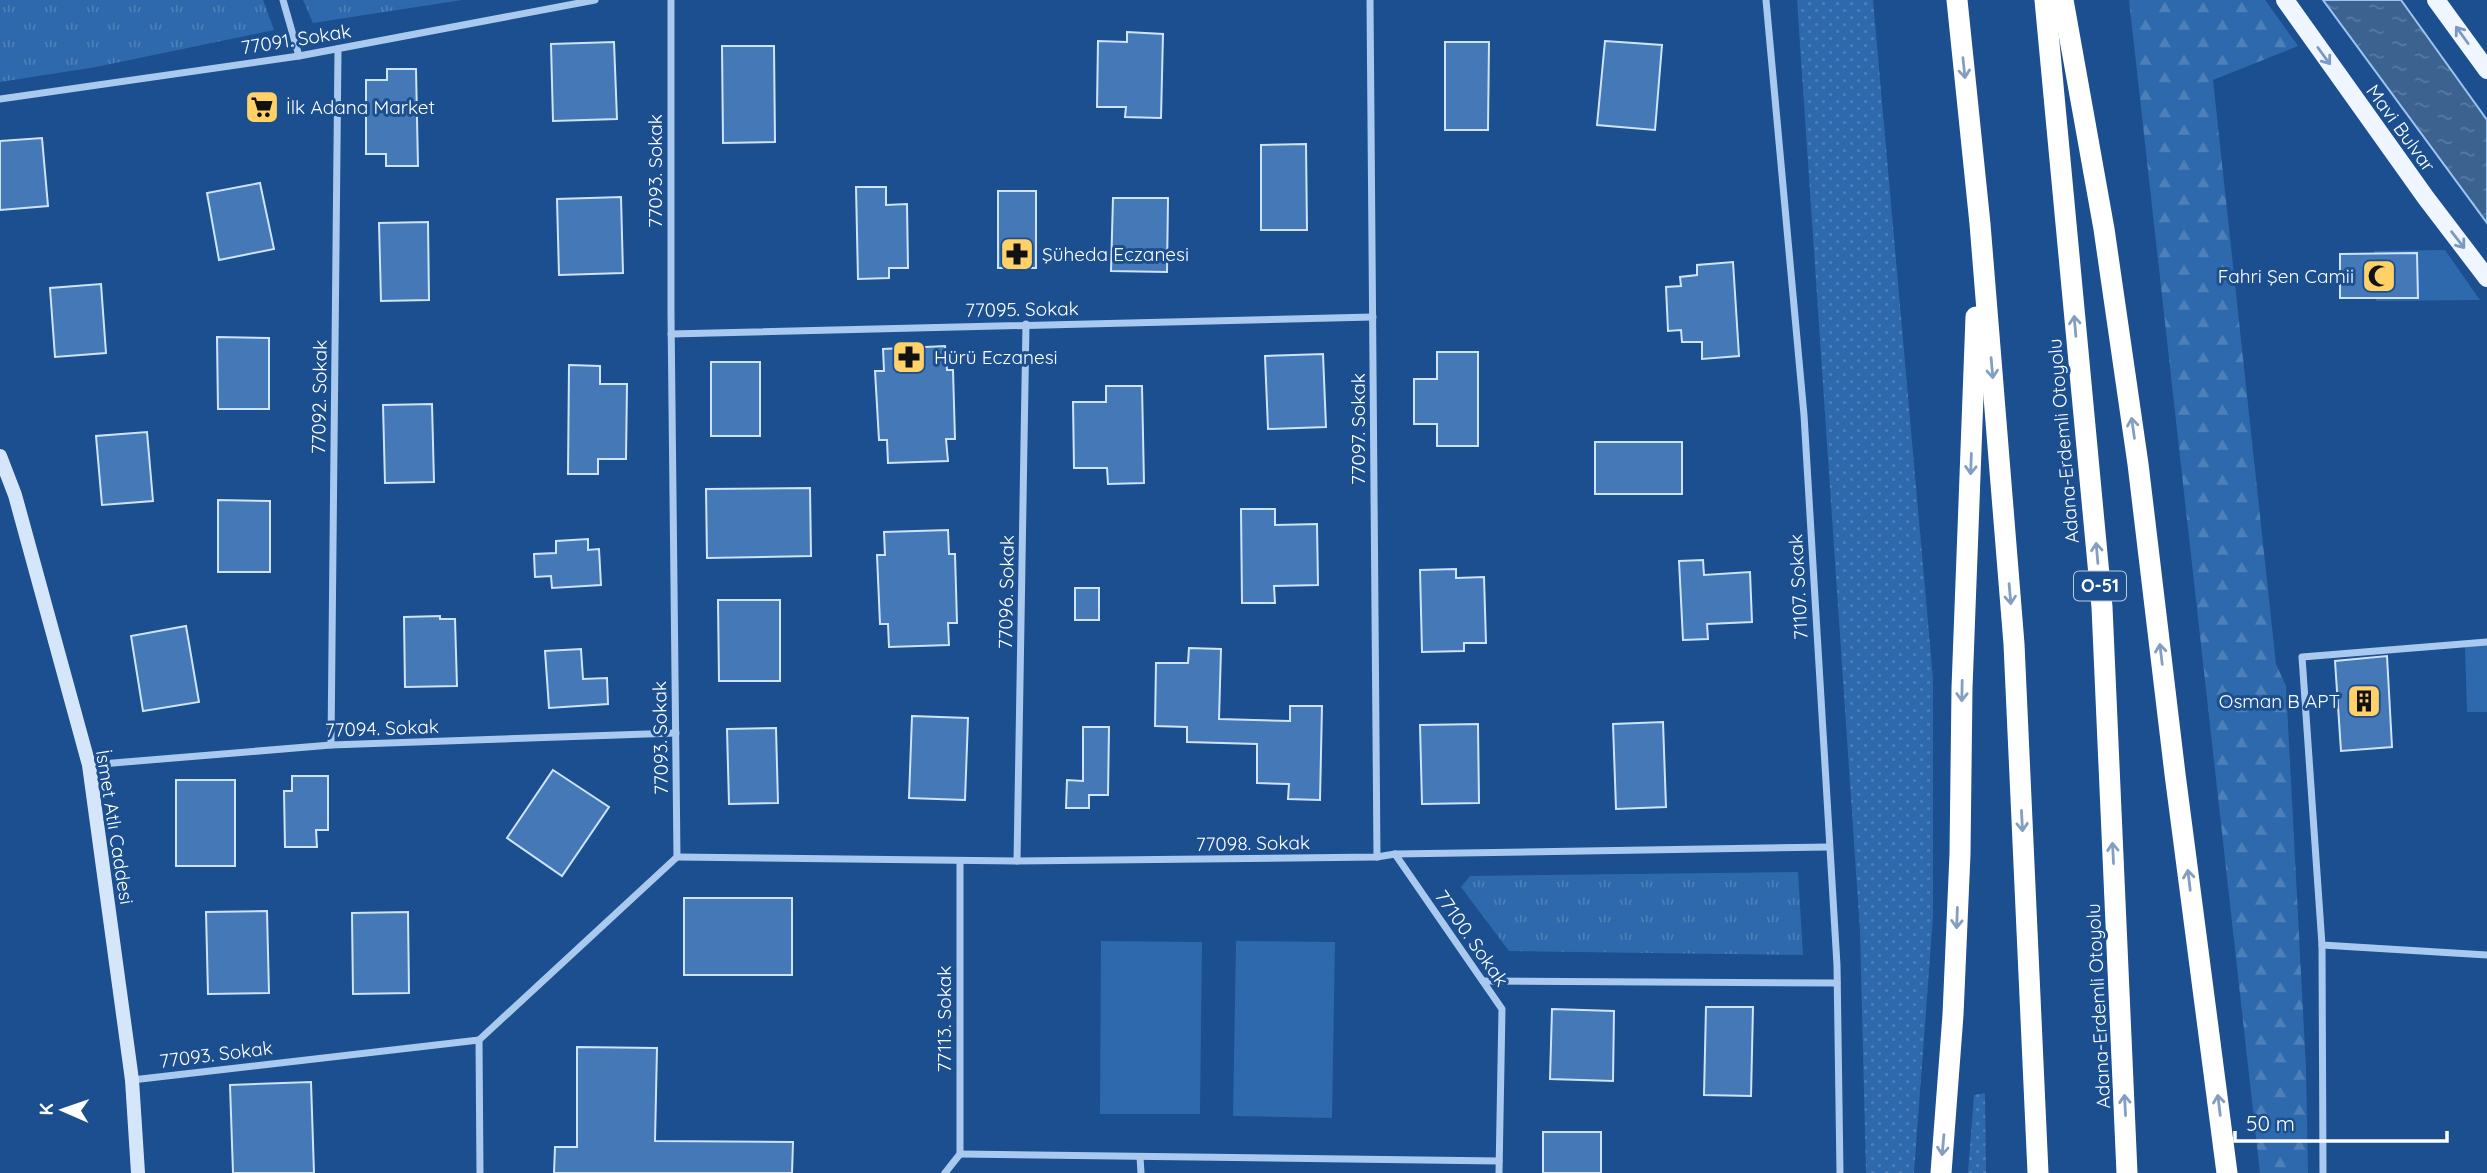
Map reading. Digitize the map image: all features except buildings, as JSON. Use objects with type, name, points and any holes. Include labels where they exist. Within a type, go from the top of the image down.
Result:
[{"type":"highway","points":[[1956,0],[1980,224],[2014,644],[2038,1173]]},
{"type":"highway","name":"Adana-Erdemli Otoyolu","points":[[2045,0],[2102,607],[2127,1173]]},
{"type":"highway","points":[[2063,0],[2104,229],[2138,464],[2227,1173]]},
{"type":"highway","points":[[1941,1173],[1954,1015],[1962,688],[1980,224]]},
{"type":"main road","name":"Mavi Bulvar","points":[[2285,0],[2426,198],[2487,278]]},
{"type":"main road","points":[[2436,0],[2487,70]]},
{"type":"main road","name":"İsmet Atlı Caddesi","points":[[0,456],[15,495],[89,765],[132,1080],[138,1173]]},
{"type":"street","points":[[283,0],[299,56]]},
{"type":"street","name":"77091. Sokak","points":[[0,99],[299,56],[595,0]]},
{"type":"street","name":"77093. Sokak","points":[[671,0],[671,334],[677,857]]},
{"type":"street","name":"77097. Sokak","points":[[1370,0],[1377,857]]},
{"type":"street","name":"71107. Sokak","points":[[1766,0],[1804,415],[1837,983],[1840,1173]]},
{"type":"street","name":"77092. Sokak","points":[[331,745],[338,49]]},
{"type":"street","name":"77095. Sokak","points":[[671,334],[1373,317]]},
{"type":"street","name":"77096. Sokak","points":[[1017,861],[1026,324]]},
{"type":"street","points":[[2323,1173],[2322,945],[2302,657],[2487,642]]},
{"type":"street","name":"77094. Sokak","points":[[89,765],[331,745],[676,733]]},
{"type":"street","name":"77098. Sokak","points":[[677,857],[1017,861],[1377,857],[1395,854],[1829,847]]},
{"type":"street","name":"77100. Sokak","points":[[1395,854],[1502,1009],[1499,1173]]},
{"type":"street","points":[[480,1173],[479,1040],[677,857]]},
{"type":"street","name":"77113. Sokak","points":[[960,860],[960,1154]]},
{"type":"street","points":[[2322,945],[2487,955]]},
{"type":"street","points":[[1483,981],[1837,983]]},
{"type":"street","name":"77093. Sokak","points":[[132,1080],[479,1040]]},
{"type":"street","points":[[945,1173],[960,1154],[1499,1161]]},
{"type":"street","points":[[1140,1157],[1141,1173]]},
{"type":"green space","points":[[0,0],[263,0],[274,30],[96,67],[0,82]]},
{"type":"green space","points":[[303,0],[462,0],[313,23]]},
{"type":"green space","points":[[1797,0],[1873,0],[1933,679],[1933,916],[1914,1173],[1866,1173],[1860,931]]},
{"type":"green space","points":[[2129,0],[2265,0],[2298,46],[2213,80],[2276,664],[2286,686],[2306,1069],[2308,1173],[2260,1173]]},
{"type":"green space","points":[[2445,250],[2480,300],[2376,301],[2374,251]]},
{"type":"green space","points":[[2487,645],[2487,712],[2467,712],[2465,647]]},
{"type":"green space","points":[[1798,872],[1803,955],[1509,951],[1461,887],[1470,876]]},
{"type":"green space","points":[[1101,941],[1202,942],[1200,1114],[1100,1114]]},
{"type":"green space","points":[[1236,941],[1335,942],[1332,1118],[1233,1116]]},
{"type":"green space","points":[[1985,1093],[1986,1173],[1968,1173],[1974,1095]]},
{"type":"water","points":[[2323,0],[2401,0],[2487,120],[2487,223]]},
{"type":"place","name":"İlk Adana Market","points":[[262,107]]},
{"type":"place","name":"Şüheda Eczanesi","points":[[1017,254]]},
{"type":"place","name":"Fahri Şen Camii","points":[[2379,276]]},
{"type":"place","name":"Hürü Eczanesi","points":[[909,357]]},
{"type":"place","name":"Osman B APT","points":[[2364,701]]}]
